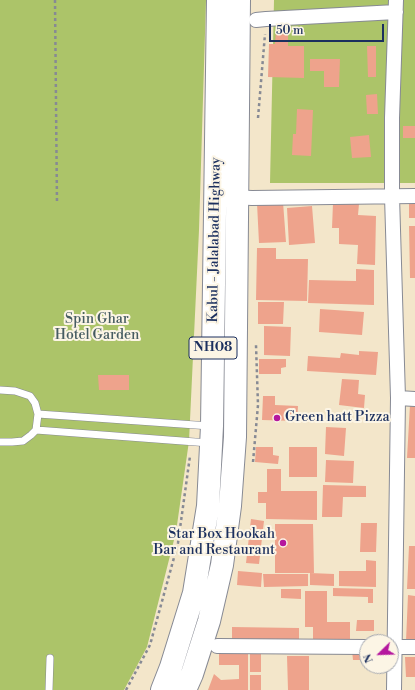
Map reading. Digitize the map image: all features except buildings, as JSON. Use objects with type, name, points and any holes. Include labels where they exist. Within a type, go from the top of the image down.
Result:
[{"type":"highway","name":"Kabul - Jalalabad Highway","points":[[162,690],[171,667],[194,593],[208,506],[205,437],[215,198],[218,0]]},
{"type":"highway","name":"Kabul - Jalalabad Highway","points":[[185,690],[192,674],[209,621],[222,565],[230,506],[235,437],[239,0]]},
{"type":"street","points":[[256,20],[396,6],[392,118],[392,196],[398,398],[393,634]]},
{"type":"street","points":[[215,198],[415,196]]},
{"type":"street","points":[[398,398],[415,399]]},
{"type":"street","points":[[217,646],[359,647]]},
{"type":"street","points":[[399,647],[415,647]]},
{"type":"street","points":[[394,674],[394,690]]},
{"type":"lane","points":[[0,390],[15,391],[30,396],[35,403],[38,414],[36,430],[23,441],[0,442]]},
{"type":"lane","points":[[38,414],[205,437]]},
{"type":"lane","points":[[36,430],[205,437]]},
{"type":"lane","points":[[48,690],[50,658]]},
{"type":"path","points":[[55,0],[57,204]]},
{"type":"path","points":[[126,690],[150,645],[205,437]]},
{"type":"green space","name":"Spin Ghar Hotel Garden","points":[[0,0],[206,0],[199,230],[189,441],[176,532],[147,647],[124,690],[0,690]]},
{"type":"green space","points":[[274,0],[415,0],[415,183],[270,183]]},
{"type":"place","name":"Green hatt Pizza","points":[[277,418]]},
{"type":"place","name":"Star Box Hookah Bar and Restaurant","points":[[283,543]]}]
